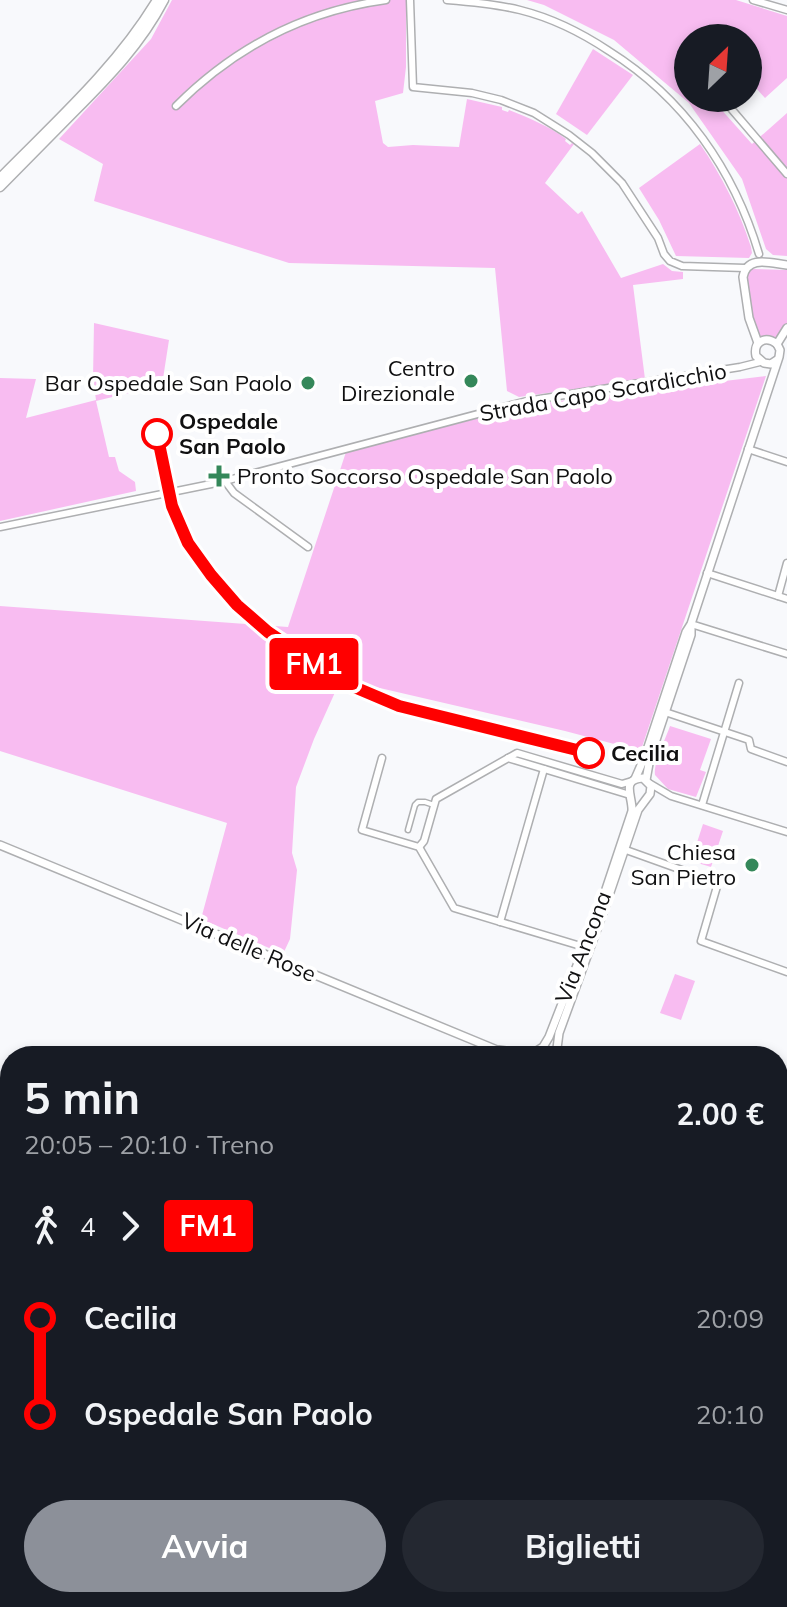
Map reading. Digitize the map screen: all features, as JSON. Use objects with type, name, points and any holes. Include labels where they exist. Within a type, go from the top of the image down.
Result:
[{"type":"main road","points":[[0,178],[99,76],[144,21],[157,0]]},
{"type":"main road","points":[[0,187],[133,50],[164,0]]},
{"type":"street","points":[[176,106],[221,66],[274,33],[334,11],[386,0]]},
{"type":"street","points":[[410,0],[413,87],[472,93],[501,100],[534,113],[569,135],[622,183],[670,261],[682,266],[767,262],[787,265]]},
{"type":"street","points":[[447,0],[488,3],[562,25],[608,50],[657,85],[690,121],[722,165],[741,202],[759,254],[767,262]]},
{"type":"street","points":[[753,0],[787,10]]},
{"type":"street","points":[[734,112],[787,174]]},
{"type":"street","points":[[759,254],[743,277],[756,356],[764,363],[771,382]]},
{"type":"street","points":[[777,344],[787,328]]},
{"type":"street","points":[[630,795],[629,787],[645,756],[781,357],[777,344],[768,339],[756,346]]},
{"type":"street","name":"Strada Capo Scardicchio","points":[[740,367],[756,346]]},
{"type":"street","points":[[764,363],[781,357]]},
{"type":"street","name":"Strada Capo Scardicchio","points":[[0,527],[225,481],[527,401],[764,363]]},
{"type":"street","points":[[748,449],[787,462]]},
{"type":"street","points":[[225,481],[234,493],[308,547]]},
{"type":"street","points":[[778,596],[787,563]]},
{"type":"street","points":[[707,573],[787,599]]},
{"type":"street","points":[[691,624],[787,654]]},
{"type":"street","points":[[647,798],[651,790],[648,781],[650,758],[691,635],[691,624]]},
{"type":"street","points":[[702,805],[739,683]]},
{"type":"street","points":[[665,712],[749,740],[751,749],[787,762]]},
{"type":"street","points":[[419,847],[424,841],[436,799],[517,753],[622,784],[639,778],[665,793],[787,832]]},
{"type":"street","points":[[382,758],[362,830],[419,847],[454,908],[584,947]]},
{"type":"street","points":[[508,758],[639,800],[665,793]]},
{"type":"street","points":[[500,922],[544,769]]},
{"type":"street","name":"Via Ancona","points":[[542,1046],[547,1041],[601,904],[632,811],[630,795]]},
{"type":"street","name":"Via Ancona","points":[[557,1046],[638,810],[647,798]]},
{"type":"street","points":[[408,830],[418,802],[434,805]]},
{"type":"street","name":"Via delle Rose","points":[[0,845],[487,1046]]},
{"type":"street","points":[[626,850],[718,883],[701,941],[787,972]]},
{"type":"shaded area","points":[[172,0],[406,0],[403,93],[375,101],[383,143],[388,147],[459,147],[467,99],[524,116],[559,134],[570,145],[574,144],[545,183],[578,214],[582,211],[621,278],[663,264],[672,271],[683,272],[683,279],[633,285],[645,379],[519,397],[507,391],[495,268],[289,263],[94,201],[103,164],[59,139],[151,39]]},
{"type":"shaded area","points":[[527,0],[736,0],[787,16],[787,78],[765,98],[762,95],[762,24],[674,24],[674,90],[614,40],[544,5]]},
{"type":"shaded area","points":[[593,49],[633,75],[587,135],[556,114]]},
{"type":"shaded area","points":[[695,112],[723,112],[752,144],[787,113],[787,256],[773,255],[766,249],[742,179]]},
{"type":"shaded area","points":[[700,144],[735,207],[751,247],[749,258],[676,256],[639,188]]},
{"type":"shaded area","points":[[751,269],[787,270],[787,324],[777,339],[767,335],[759,338],[748,289],[747,272]]},
{"type":"shaded area","points":[[94,323],[169,340],[162,385],[96,401],[109,457],[115,457],[119,471],[135,482],[136,491],[0,521],[0,378],[36,379],[26,418],[96,400],[93,378]]},
{"type":"shaded area","points":[[766,376],[639,756],[617,750],[618,745],[565,731],[341,679],[296,787],[292,853],[297,870],[290,939],[283,954],[201,919],[227,823],[0,751],[0,606],[288,627],[346,452],[534,404]]},
{"type":"shaded area","points":[[670,726],[711,739],[700,770],[706,772],[696,797],[668,789],[655,775],[658,757]]},
{"type":"shaded area","points":[[703,824],[723,831],[711,867],[691,861]]},
{"type":"shaded area","points":[[675,974],[695,981],[681,1020],[660,1013]]},
{"type":"train","name":"FM1","points":[[157,434],[172,506],[188,543],[237,605],[268,632],[340,681],[399,706],[589,753]]},
{"type":"place","name":"Centro Direzionale","points":[[471,381]]},
{"type":"place","name":"Bar Ospedale San Paolo","points":[[308,383]]},
{"type":"place","name":"Ospedale San Paolo","points":[[157,434]]},
{"type":"place","name":"Pronto Soccorso Ospedale San Paolo","points":[[219,476]]},
{"type":"place","name":"Cecilia","points":[[589,753]]},
{"type":"place","name":"Chiesa San Pietro","points":[[752,865]]}]
